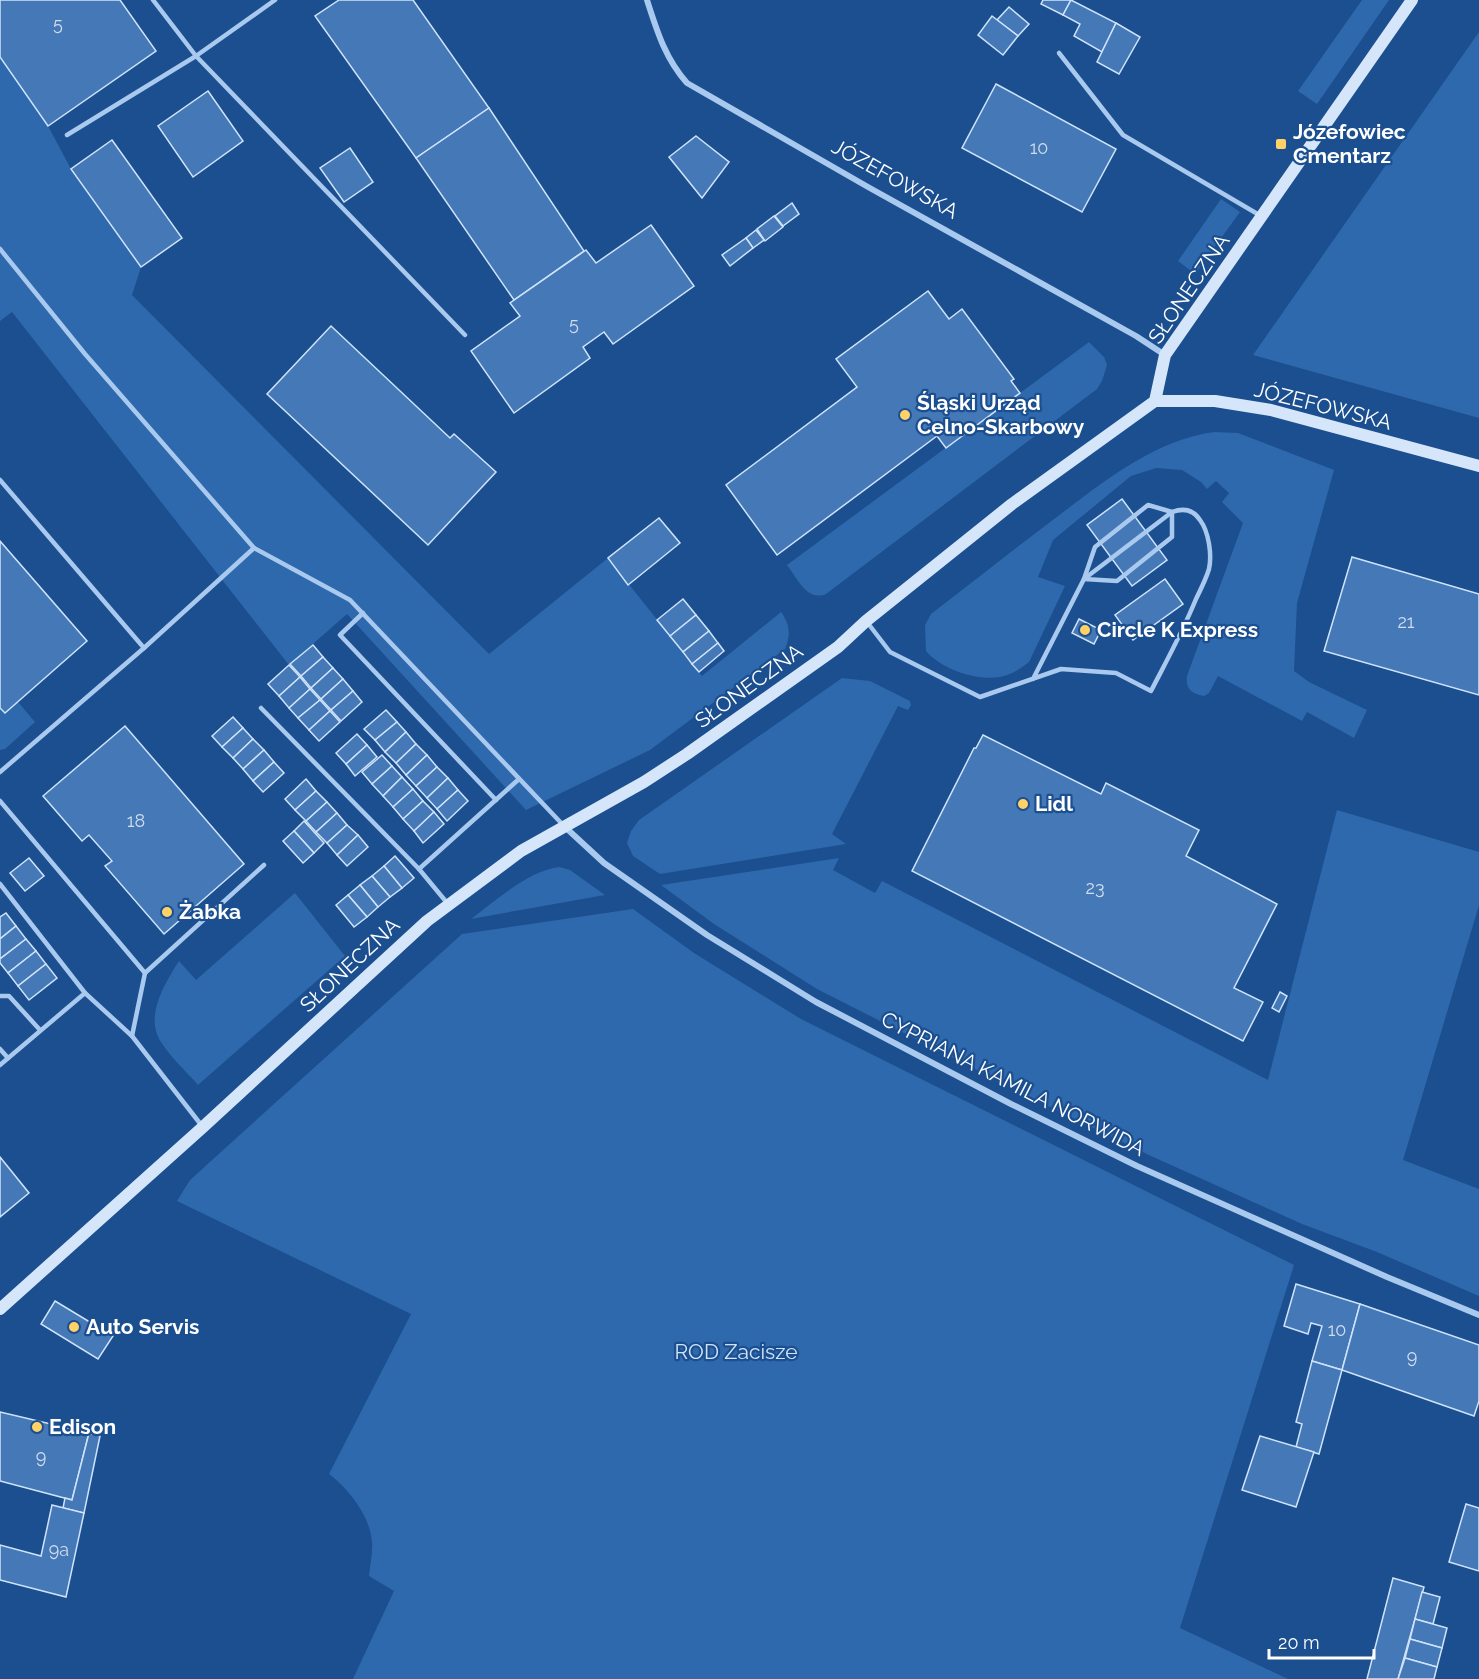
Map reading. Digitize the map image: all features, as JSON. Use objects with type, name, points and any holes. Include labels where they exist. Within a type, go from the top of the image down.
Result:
[{"type":"street","name":"JÓZEFOWSKA","points":[[647,0],[660,42],[675,69],[687,83],[858,182],[1126,330],[1165,355]]},
{"type":"street","name":"SŁONECZNA","points":[[0,1309],[448,905],[522,851],[687,754],[838,647],[866,621],[1012,504],[1155,401],[1165,355],[1412,0]]},
{"type":"street","name":"JÓZEFOWSKA","points":[[1155,401],[1215,401],[1271,410],[1479,466]]},
{"type":"street","name":"CYPRIANA KAMILA NORWIDA","points":[[564,826],[604,863],[707,935],[816,1002],[1011,1104],[1137,1166],[1387,1277],[1479,1315]]},
{"type":"lane","points":[[153,0],[196,56],[465,335]]},
{"type":"lane","points":[[68,135],[196,56],[275,0]]},
{"type":"lane","points":[[1059,53],[1123,135],[1261,216]]},
{"type":"lane","points":[[0,249],[85,354],[254,548],[350,600],[564,826]]},
{"type":"lane","points":[[0,480],[144,648]]},
{"type":"lane","points":[[1033,679],[1084,579],[1095,547],[1148,505],[1172,512]]},
{"type":"lane","points":[[866,621],[890,652],[980,696],[1060,669],[1116,673],[1151,691],[1185,624],[1208,571],[1210,561],[1207,536],[1199,517],[1192,511],[1182,509],[1172,512],[1084,579]]},
{"type":"lane","points":[[1084,579],[1117,581],[1172,537],[1172,512]]},
{"type":"lane","points":[[0,772],[144,648],[254,548]]},
{"type":"lane","points":[[363,613],[340,635],[496,800]]},
{"type":"lane","points":[[261,708],[420,869],[448,905]]},
{"type":"lane","points":[[420,869],[519,778]]},
{"type":"lane","points":[[0,801],[145,973]]},
{"type":"lane","points":[[132,1036],[145,973],[264,865]]},
{"type":"lane","points":[[0,885],[85,993],[132,1036],[202,1127]]},
{"type":"lane","points":[[0,1065],[85,993]]},
{"type":"lane","points":[[0,996],[9,996],[40,1030]]},
{"type":"lane","points":[[0,1049],[8,1058]]},
{"type":"green space","points":[[1362,0],[1389,0],[1317,104],[1298,91]]},
{"type":"green space","points":[[1479,32],[1479,418],[1253,355]]},
{"type":"green space","points":[[0,57],[48,126],[71,169],[141,267],[132,295],[489,654],[608,558],[702,676],[781,612],[789,630],[785,649],[650,750],[526,810],[347,614],[289,665],[12,312],[0,321]]},
{"type":"green space","points":[[1221,199],[1240,212],[1195,274],[1178,261]]},
{"type":"green space","points":[[1089,342],[1104,357],[1107,365],[1097,389],[826,594],[813,595],[803,587],[787,565]]},
{"type":"green space","points":[[1214,432],[1238,433],[1334,470],[1297,603],[1294,671],[1309,682],[1367,710],[1354,738],[1307,712],[1302,721],[1218,676],[1209,693],[1204,696],[1196,694],[1187,685],[1187,676],[1243,523],[1222,502],[1229,493],[1216,481],[1207,489],[1201,482],[1182,470],[1156,468],[1131,476],[1053,540],[1038,577],[1065,586],[1029,662],[1022,667],[1004,676],[980,677],[950,668],[926,651],[925,625],[931,614],[1046,525],[1097,487],[1152,452],[1193,436]]},
{"type":"green space","points":[[842,678],[870,681],[910,701],[911,705],[908,710],[898,706],[832,834],[846,844],[660,874],[633,856],[627,843],[631,831],[639,820]]},
{"type":"green space","points":[[18,702],[35,722],[5,749],[0,750],[0,708],[5,713]]},
{"type":"green space","points":[[1337,810],[1479,852],[1479,905],[1403,1160],[1479,1189],[1479,1296],[1377,1252],[1302,1224],[1151,1156],[1040,1102],[817,989],[714,924],[661,885],[839,858],[833,870],[875,893],[882,881],[1268,1080]]},
{"type":"green space","points":[[559,867],[570,870],[605,895],[471,919],[524,880]]},
{"type":"green space","points":[[295,893],[345,956],[198,1085],[169,1054],[156,1032],[158,1000],[168,979],[179,961],[196,980]]},
{"type":"green space","name":"ROD Zacisze","points":[[633,909],[694,953],[801,1019],[1294,1265],[1180,1628],[1288,1679],[353,1679],[394,1591],[369,1576],[372,1546],[367,1523],[351,1495],[329,1474],[411,1314],[177,1201],[190,1180],[462,934]]},
{"type":"building","points":[[0,0],[120,0],[156,51],[48,126],[0,57]]},
{"type":"building","points":[[339,0],[413,0],[489,108],[416,158],[315,16]]},
{"type":"building","points":[[1043,0],[1071,0],[1063,15],[1041,4]]},
{"type":"building","points":[[1071,0],[1116,23],[1102,52],[1074,36],[1080,24],[1063,15]]},
{"type":"building","points":[[1009,7],[1029,24],[1018,36],[997,20]]},
{"type":"building","points":[[992,16],[1018,36],[1003,55],[978,35]]},
{"type":"building","points":[[1116,23],[1140,37],[1119,74],[1097,62]]},
{"type":"building","points":[[996,84],[1116,149],[1082,212],[962,148]]},
{"type":"building","points":[[208,91],[243,141],[193,177],[158,126]]},
{"type":"building","points":[[489,108],[584,251],[514,300],[416,158]]},
{"type":"building","points":[[696,136],[729,162],[702,198],[669,157]]},
{"type":"building","points":[[112,140],[182,238],[141,267],[71,169]]},
{"type":"building","points":[[350,148],[373,182],[344,202],[320,168]]},
{"type":"building","points":[[792,203],[799,214],[783,226],[775,216]]},
{"type":"building","points":[[774,216],[783,227],[765,241],[757,229]]},
{"type":"building","points":[[651,225],[694,286],[613,344],[604,332],[583,347],[590,358],[514,413],[471,351],[520,316],[510,303],[586,250],[596,263]]},
{"type":"building","points":[[756,230],[764,240],[753,248],[746,238]]},
{"type":"building","points":[[746,238],[753,248],[730,266],[722,255]]},
{"type":"building","name":"Śląski Urząd Celno-Skarbowy","points":[[928,291],[949,319],[962,309],[1014,379],[1011,381],[1020,393],[946,448],[937,436],[777,555],[726,485],[857,387],[836,359]]},
{"type":"building","points":[[331,326],[450,438],[454,434],[496,472],[428,545],[267,394]]},
{"type":"building","points":[[1122,499],[1167,560],[1132,586],[1087,525]]},
{"type":"building","points":[[659,518],[680,543],[628,585],[608,558]]},
{"type":"building","points":[[0,541],[87,641],[5,713],[0,708]]},
{"type":"building","points":[[1352,557],[1479,594],[1479,695],[1324,651]]},
{"type":"building","points":[[1165,579],[1183,604],[1133,640],[1115,615]]},
{"type":"building","points":[[683,599],[696,615],[670,636],[657,620]]},
{"type":"building","points":[[696,615],[709,631],[683,652],[670,636]]},
{"type":"building","points":[[1079,619],[1101,630],[1094,644],[1072,633]]},
{"type":"building","points":[[709,631],[718,643],[692,664],[683,652]]},
{"type":"building","points":[[718,643],[724,651],[699,672],[692,664]]},
{"type":"building","points":[[313,645],[323,657],[301,676],[290,664]]},
{"type":"building","points":[[323,657],[333,668],[311,688],[301,676]]},
{"type":"building","points":[[289,665],[300,677],[279,696],[268,684]]},
{"type":"building","points":[[333,668],[343,679],[321,699],[311,688]]},
{"type":"building","points":[[300,677],[310,689],[289,708],[279,696]]},
{"type":"building","points":[[343,679],[353,691],[331,710],[321,699]]},
{"type":"building","points":[[310,689],[320,700],[298,718],[289,708]]},
{"type":"building","points":[[353,691],[362,702],[341,721],[331,710]]},
{"type":"building","points":[[320,700],[330,711],[309,730],[298,718]]},
{"type":"building","points":[[386,710],[397,722],[375,740],[364,729]]},
{"type":"building","points":[[330,711],[340,722],[319,741],[309,730]]},
{"type":"building","points":[[233,717],[243,728],[222,747],[212,736]]},
{"type":"building","points":[[397,722],[406,732],[385,752],[375,740]]},
{"type":"building","points":[[125,726],[244,864],[164,934],[105,866],[112,861],[89,835],[82,841],[43,796]]},
{"type":"building","points":[[243,728],[253,739],[233,758],[222,747]]},
{"type":"building","points":[[406,732],[416,744],[396,763],[385,752]]},
{"type":"building","points":[[357,734],[367,745],[346,764],[336,753]]},
{"type":"building","points":[[983,735],[1101,794],[1106,783],[1199,830],[1186,856],[1277,904],[1234,988],[1263,1002],[1243,1041],[912,871],[974,748]]},
{"type":"building","points":[[253,739],[264,750],[243,769],[233,758]]},
{"type":"building","points":[[416,744],[427,755],[406,775],[396,763]]},
{"type":"building","points":[[367,745],[377,757],[355,776],[346,764]]},
{"type":"building","points":[[264,750],[274,762],[253,781],[243,769]]},
{"type":"building","points":[[382,755],[392,766],[372,784],[362,772]]},
{"type":"building","points":[[427,755],[437,767],[416,786],[406,775]]},
{"type":"building","points":[[274,762],[284,773],[263,792],[253,781]]},
{"type":"building","points":[[392,766],[402,777],[383,796],[372,784]]},
{"type":"building","points":[[437,767],[448,778],[427,798],[416,786]]},
{"type":"building","points":[[402,777],[413,789],[393,807],[383,796]]},
{"type":"building","points":[[448,778],[458,790],[437,809],[427,798]]},
{"type":"building","points":[[306,779],[316,791],[295,810],[285,799]]},
{"type":"building","points":[[413,789],[423,801],[403,819],[393,807]]},
{"type":"building","points":[[458,790],[468,801],[447,821],[437,809]]},
{"type":"building","points":[[316,791],[327,802],[306,821],[295,810]]},
{"type":"building","points":[[423,801],[434,812],[414,831],[403,819]]},
{"type":"building","points":[[327,802],[337,813],[316,832],[306,821]]},
{"type":"building","points":[[434,812],[444,824],[423,843],[414,831]]},
{"type":"building","points":[[337,813],[347,825],[327,843],[316,832]]},
{"type":"building","points":[[304,821],[324,843],[314,853],[294,831]]},
{"type":"building","points":[[347,825],[358,835],[337,855],[327,843]]},
{"type":"building","points":[[294,831],[314,853],[303,863],[283,841]]},
{"type":"building","points":[[358,835],[368,847],[347,866],[337,855]]},
{"type":"building","points":[[395,856],[414,878],[402,888],[384,866]]},
{"type":"building","points":[[29,858],[44,876],[25,891],[10,873]]},
{"type":"building","points":[[384,866],[402,888],[390,897],[372,876]]},
{"type":"building","points":[[372,876],[390,897],[378,907],[360,885]]},
{"type":"building","points":[[360,885],[378,907],[367,917],[348,895]]},
{"type":"building","points":[[348,895],[367,917],[354,927],[336,905]]},
{"type":"building","points":[[6,913],[16,926],[0,939],[0,917]]},
{"type":"building","points":[[16,926],[26,939],[0,959],[0,939]]},
{"type":"building","points":[[26,939],[36,951],[8,973],[0,963],[0,959]]},
{"type":"building","points":[[36,951],[46,964],[18,986],[8,973]]},
{"type":"building","points":[[46,964],[57,978],[29,1000],[18,986]]},
{"type":"building","points":[[1280,992],[1287,996],[1279,1012],[1272,1008]]},
{"type":"building","points":[[0,1157],[29,1193],[0,1217]]},
{"type":"building","points":[[1296,1284],[1360,1304],[1342,1370],[1312,1361],[1322,1326],[1311,1323],[1308,1334],[1284,1326]]},
{"type":"building","points":[[55,1301],[113,1336],[98,1359],[41,1324]]},
{"type":"building","points":[[1360,1304],[1479,1345],[1479,1401],[1474,1416],[1342,1370]]},
{"type":"building","points":[[1312,1361],[1342,1370],[1319,1454],[1296,1447],[1302,1424],[1296,1422]]},
{"type":"building","points":[[0,1412],[89,1433],[72,1500],[0,1481]]},
{"type":"building","points":[[89,1433],[100,1436],[84,1513],[63,1508],[65,1498],[72,1500]]},
{"type":"building","points":[[1260,1436],[1314,1452],[1296,1507],[1242,1490]]},
{"type":"building","points":[[1466,1504],[1479,1508],[1479,1571],[1449,1562]]},
{"type":"building","points":[[52,1505],[84,1513],[66,1597],[0,1580],[0,1545],[41,1556]]},
{"type":"building","points":[[1393,1578],[1424,1587],[1398,1679],[1367,1679]]},
{"type":"building","points":[[1422,1592],[1440,1597],[1433,1624],[1415,1619]]},
{"type":"building","points":[[1415,1619],[1447,1628],[1442,1648],[1410,1639]]},
{"type":"building","points":[[1410,1639],[1442,1648],[1437,1667],[1405,1658]]},
{"type":"building","points":[[1405,1658],[1437,1667],[1434,1679],[1398,1679]]},
{"type":"place","name":"Józefowiec Cmentarz","points":[[1281,144]]},
{"type":"place","name":"Śląski Urząd Celno-Skarbowy","points":[[905,415]]},
{"type":"place","name":"Circle K Express","points":[[1085,630]]},
{"type":"place","name":"Lidl","points":[[1023,804]]},
{"type":"place","name":"Żabka","points":[[167,912]]},
{"type":"place","name":"Auto Servis","points":[[74,1327]]},
{"type":"place","name":"Edison","points":[[37,1427]]}]
